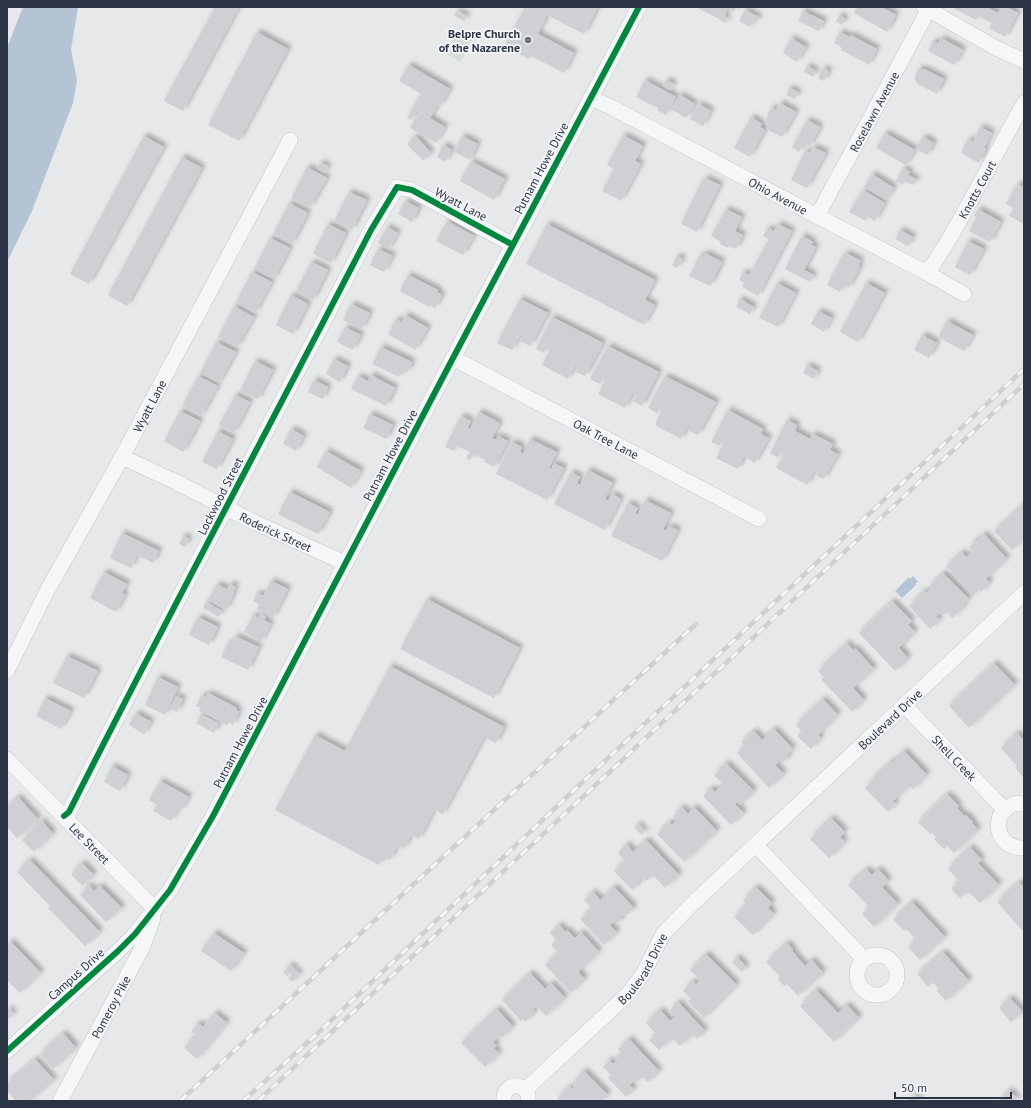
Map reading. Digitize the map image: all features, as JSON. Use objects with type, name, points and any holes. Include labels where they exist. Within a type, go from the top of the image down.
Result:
[{"type":"street","name":"Putnam Howe Drive","points":[[155,910],[170,890],[213,816],[639,7]]},
{"type":"street","points":[[927,8],[996,48],[1024,61]]},
{"type":"street","name":"Roselawn Avenue","points":[[817,216],[891,80],[927,8]]},
{"type":"street","name":"Ohio Avenue","points":[[591,98],[611,107],[964,294]]},
{"type":"street","name":"Knotts Court","points":[[925,272],[933,265],[955,229],[1024,103]]},
{"type":"street","name":"Wyatt Lane","points":[[7,670],[47,591],[122,457],[290,140]]},
{"type":"street","name":"Wyatt Lane","points":[[397,187],[412,190],[513,245]]},
{"type":"street","name":"Lockwood Street","points":[[64,816],[69,812],[159,635],[371,230],[397,187]]},
{"type":"street","name":"Oak Tree Lane","points":[[453,358],[759,519]]},
{"type":"street","name":"Roderick Street","points":[[122,457],[174,481],[226,508],[345,563]]},
{"type":"street","name":"Boulevard Drive","points":[[504,1101],[505,1092],[512,1086],[522,1087],[526,1095],[628,994],[643,974],[663,934],[691,905],[1024,593]]},
{"type":"street","name":"Shell Creek","points":[[904,705],[1005,810]]},
{"type":"street","name":"Lee Street","points":[[7,759],[155,910]]},
{"type":"street","points":[[1024,804],[1015,804],[1005,810],[1000,817],[998,826],[1000,835],[1005,842],[1013,847],[1024,848]]},
{"type":"street","points":[[756,845],[864,959]]},
{"type":"street","name":"Campus Drive","points":[[7,1051],[118,952],[136,934],[155,910]]},
{"type":"street","name":"Pomeroy Pike","points":[[60,1101],[142,948],[155,910]]},
{"type":"shaded area","points":[[460,27],[475,35],[460,62],[445,53]]},
{"type":"water","points":[[23,7],[78,7],[71,50],[77,80],[73,103],[32,211],[7,262],[7,48]]},
{"type":"water","points":[[913,576],[918,582],[902,598],[895,591],[909,577],[910,579]]},
{"type":"building","points":[[215,7],[239,7],[183,111],[164,101]]},
{"type":"building","name":"Belpre Church of the Nazarene","points":[[525,7],[598,7],[584,34],[547,15],[538,34],[574,53],[564,73],[531,56],[529,59],[504,46]]},
{"type":"building","points":[[696,7],[736,7],[734,12],[728,8],[724,17],[728,19],[726,23]]},
{"type":"building","points":[[857,7],[881,7],[896,15],[887,32],[854,13]]},
{"type":"building","points":[[951,7],[986,7],[998,13],[1001,7],[1006,7],[1018,13],[1005,37],[989,28],[992,23],[979,16],[976,20]]},
{"type":"building","points":[[745,10],[759,17],[757,22],[754,20],[750,27],[739,21]]},
{"type":"building","points":[[457,11],[467,16],[464,21],[454,16]]},
{"type":"building","points":[[803,11],[824,21],[819,31],[798,21]]},
{"type":"building","points":[[839,15],[845,19],[842,25],[836,22]]},
{"type":"building","points":[[257,32],[288,49],[239,141],[208,125]]},
{"type":"building","points":[[840,32],[850,37],[851,35],[877,49],[869,65],[841,50],[842,48],[834,43]]},
{"type":"building","points":[[791,38],[806,47],[797,62],[783,53]]},
{"type":"building","points":[[941,38],[963,50],[954,65],[928,51],[933,41],[938,44]]},
{"type":"building","points":[[409,65],[450,89],[440,106],[438,105],[430,118],[445,127],[436,143],[410,128],[419,112],[412,108],[421,94],[399,81]]},
{"type":"building","points":[[807,66],[816,71],[813,77],[804,72]]},
{"type":"building","points":[[823,68],[829,71],[824,81],[818,78]]},
{"type":"building","points":[[919,68],[944,79],[937,94],[916,83],[917,81],[914,79]]},
{"type":"building","points":[[645,80],[676,97],[666,115],[657,110],[658,108],[636,97]]},
{"type":"building","points":[[666,80],[674,84],[670,90],[663,86]]},
{"type":"building","points":[[789,88],[798,92],[795,99],[786,95]]},
{"type":"building","points":[[680,95],[695,104],[686,118],[671,109]]},
{"type":"building","points":[[780,103],[796,112],[782,137],[766,129],[769,123],[765,121],[771,108],[776,110]]},
{"type":"building","points":[[699,104],[711,111],[703,126],[690,119]]},
{"type":"building","points":[[412,110],[416,112],[411,120],[407,117]]},
{"type":"building","points":[[751,117],[762,124],[760,127],[765,130],[750,157],[734,148]]},
{"type":"building","points":[[807,120],[820,127],[810,146],[804,143],[799,152],[792,147]]},
{"type":"building","points":[[980,127],[992,133],[984,148],[986,149],[979,163],[961,153],[968,139],[973,142]]},
{"type":"building","points":[[885,133],[915,150],[906,165],[876,148]]},
{"type":"building","points":[[623,135],[643,146],[635,161],[641,164],[621,201],[602,191],[614,169],[607,165]]},
{"type":"building","points":[[144,136],[164,147],[89,284],[70,274]]},
{"type":"building","points":[[416,136],[431,153],[423,161],[407,144]]},
{"type":"building","points":[[462,136],[478,144],[470,160],[454,152]]},
{"type":"building","points":[[923,137],[934,143],[927,155],[916,149]]},
{"type":"building","points":[[443,145],[452,150],[445,162],[437,157]]},
{"type":"building","points":[[813,147],[826,153],[807,188],[791,180],[805,151],[810,153]]},
{"type":"building","points":[[182,157],[202,168],[127,306],[108,295]]},
{"type":"building","points":[[471,161],[505,179],[494,200],[460,181]]},
{"type":"building","points":[[320,163],[328,166],[325,173],[317,169]]},
{"type":"building","points":[[307,167],[327,178],[310,208],[291,198]]},
{"type":"building","points":[[903,168],[910,172],[908,175],[917,180],[913,185],[905,181],[903,185],[896,181]]},
{"type":"building","points":[[872,174],[894,188],[886,200],[864,187]]},
{"type":"building","points":[[705,178],[720,185],[697,232],[681,224],[701,182],[703,183]]},
{"type":"building","points":[[1017,184],[1024,187],[1024,224],[1009,216],[1014,208],[1006,204]]},
{"type":"building","points":[[863,190],[885,203],[875,221],[868,217],[866,221],[849,212]]},
{"type":"building","points":[[349,192],[367,200],[352,230],[334,221]]},
{"type":"building","points":[[405,201],[419,208],[412,222],[398,214]]},
{"type":"building","points":[[289,203],[308,213],[292,244],[273,234]]},
{"type":"building","points":[[726,209],[742,217],[735,231],[743,235],[736,249],[729,246],[728,248],[720,244],[721,242],[711,236]]},
{"type":"building","points":[[978,209],[1001,222],[990,242],[969,231],[977,217],[974,216]]},
{"type":"building","points":[[447,221],[474,236],[463,255],[436,241]]},
{"type":"building","points":[[328,224],[346,233],[331,263],[313,254]]},
{"type":"building","points":[[547,224],[655,280],[645,300],[655,305],[644,325],[526,264]]},
{"type":"building","points":[[778,224],[792,231],[758,296],[742,287],[744,283],[739,280],[743,272],[749,275],[769,239],[763,236],[768,228],[774,231]]},
{"type":"building","points":[[387,227],[398,233],[389,249],[378,243]]},
{"type":"building","points":[[900,230],[913,237],[908,246],[895,239]]},
{"type":"building","points":[[802,236],[813,242],[811,245],[816,247],[804,270],[814,275],[810,282],[785,269]]},
{"type":"building","points":[[270,238],[290,248],[274,279],[254,269]]},
{"type":"building","points":[[968,241],[984,249],[970,275],[955,267]]},
{"type":"building","points":[[378,249],[393,256],[384,272],[370,265]]},
{"type":"building","points":[[705,253],[722,262],[710,286],[689,276],[700,255],[703,257]]},
{"type":"building","points":[[846,253],[861,261],[858,266],[860,267],[849,288],[843,285],[840,292],[827,285],[842,256],[844,257]]},
{"type":"building","points":[[677,256],[683,259],[677,268],[672,265]]},
{"type":"building","points":[[311,262],[328,270],[313,300],[296,291]]},
{"type":"building","points":[[252,272],[272,282],[255,313],[236,302]]},
{"type":"building","points":[[408,275],[438,290],[437,292],[442,295],[435,308],[430,305],[429,307],[400,291]]},
{"type":"building","points":[[777,283],[796,293],[778,327],[759,318]]},
{"type":"building","points":[[866,283],[885,293],[858,342],[840,332]]},
{"type":"building","points":[[291,295],[308,304],[293,334],[276,325]]},
{"type":"building","points":[[520,299],[548,313],[530,346],[520,341],[523,335],[521,334],[512,350],[497,343]]},
{"type":"building","points":[[740,299],[754,307],[750,314],[736,307]]},
{"type":"building","points":[[351,304],[370,313],[362,329],[343,320]]},
{"type":"building","points":[[234,306],[254,317],[237,347],[218,337]]},
{"type":"building","points":[[818,311],[832,318],[824,332],[811,324]]},
{"type":"building","points":[[405,315],[428,328],[415,350],[388,334],[396,319],[402,322]]},
{"type":"building","points":[[552,317],[603,343],[585,376],[576,372],[579,365],[576,364],[568,379],[542,365],[550,350],[547,348],[544,353],[536,349]]},
{"type":"building","points":[[947,321],[973,335],[964,351],[938,337]]},
{"type":"building","points":[[345,327],[361,335],[353,350],[337,342]]},
{"type":"building","points":[[922,335],[937,343],[929,358],[914,350]]},
{"type":"building","points":[[216,342],[236,352],[219,383],[200,373]]},
{"type":"building","points":[[608,346],[659,372],[642,406],[633,401],[636,395],[633,393],[625,408],[598,394],[606,380],[603,379],[600,384],[590,379]]},
{"type":"building","points":[[381,347],[412,362],[408,372],[403,370],[399,377],[372,364]]},
{"type":"building","points":[[334,359],[348,366],[340,382],[326,374]]},
{"type":"building","points":[[255,361],[273,370],[258,399],[240,391]]},
{"type":"building","points":[[807,365],[818,371],[814,379],[803,373]]},
{"type":"building","points":[[371,375],[395,388],[386,406],[351,389],[358,376],[368,381]]},
{"type":"building","points":[[198,376],[218,386],[201,416],[182,406]]},
{"type":"building","points":[[665,376],[716,402],[698,435],[688,430],[691,426],[689,424],[681,439],[655,425],[662,410],[660,409],[657,413],[648,408]]},
{"type":"building","points":[[314,380],[328,387],[323,399],[308,392]]},
{"type":"building","points":[[235,395],[250,402],[234,433],[219,425]]},
{"type":"building","points":[[728,410],[763,429],[761,434],[769,438],[755,463],[746,457],[747,455],[745,455],[738,469],[716,458],[724,443],[722,442],[719,446],[711,442]]},
{"type":"building","points":[[180,411],[200,421],[183,452],[164,441]]},
{"type":"building","points":[[479,412],[500,423],[492,438],[496,440],[498,436],[508,441],[494,467],[484,462],[485,460],[473,454],[470,460],[466,458],[470,452],[457,446],[454,451],[445,447],[461,416],[471,421],[468,427],[470,429]]},
{"type":"building","points":[[370,414],[393,425],[386,439],[363,428]]},
{"type":"building","points":[[787,420],[797,425],[795,431],[810,439],[813,434],[833,444],[830,450],[838,454],[824,479],[817,476],[818,471],[815,470],[807,485],[776,468],[784,454],[781,452],[778,458],[770,453]]},
{"type":"building","points":[[291,429],[304,436],[296,451],[283,444]]},
{"type":"building","points":[[218,431],[233,439],[217,469],[202,462]]},
{"type":"building","points":[[530,439],[557,452],[549,468],[551,469],[554,463],[564,468],[547,500],[496,474],[512,442],[522,447],[520,452],[523,454]]},
{"type":"building","points":[[326,451],[361,471],[351,488],[317,467]]},
{"type":"building","points":[[588,470],[613,483],[605,499],[608,501],[612,494],[621,499],[605,530],[554,504],[571,472],[580,477],[577,483],[580,485]]},
{"type":"building","points":[[290,492],[330,512],[318,534],[278,514]]},
{"type":"building","points":[[645,500],[671,513],[663,529],[666,531],[669,526],[678,530],[662,561],[611,536],[628,503],[638,508],[635,513],[638,515]]},
{"type":"building","points":[[1024,504],[1024,539],[1012,550],[994,531]]},
{"type":"building","points":[[122,533],[159,551],[153,563],[137,555],[131,568],[110,558]]},
{"type":"building","points":[[984,534],[1007,559],[986,579],[990,583],[981,592],[979,590],[973,595],[946,566],[962,552],[966,557],[973,551],[969,547]]},
{"type":"building","points":[[183,536],[189,539],[185,547],[179,544]]},
{"type":"building","points":[[104,572],[127,584],[122,593],[125,595],[116,612],[90,598]]},
{"type":"building","points":[[943,573],[969,599],[963,605],[964,607],[952,618],[947,612],[943,616],[940,613],[936,617],[940,620],[930,629],[909,606],[924,591],[926,593],[932,587],[930,585]]},
{"type":"building","points":[[271,581],[288,589],[273,618],[257,609],[259,604],[253,601],[257,593],[263,596]]},
{"type":"building","points":[[217,584],[227,589],[230,584],[236,587],[226,610],[208,600]]},
{"type":"building","points":[[427,599],[520,648],[494,698],[400,649]]},
{"type":"building","points":[[892,601],[912,621],[908,625],[915,632],[899,648],[908,658],[895,671],[859,633]]},
{"type":"building","points":[[206,602],[222,611],[219,617],[203,608]]},
{"type":"building","points":[[261,613],[266,616],[264,620],[271,624],[261,642],[244,632],[253,615],[258,618]]},
{"type":"building","points":[[198,617],[218,627],[209,645],[189,635]]},
{"type":"building","points":[[235,636],[259,647],[248,670],[221,657],[228,643],[231,644]]},
{"type":"building","points":[[847,643],[853,650],[855,648],[874,669],[853,688],[864,700],[852,712],[821,679],[824,677],[818,671]]},
{"type":"building","points":[[67,656],[98,671],[84,698],[53,683]]},
{"type":"building","points":[[994,663],[1015,685],[969,728],[949,706]]},
{"type":"building","points":[[390,666],[504,727],[496,743],[484,737],[443,814],[434,810],[419,839],[411,835],[404,849],[398,845],[390,860],[384,857],[379,865],[275,810],[315,735],[345,751]]},
{"type":"building","points":[[158,677],[178,687],[165,715],[145,705]]},
{"type":"building","points":[[208,693],[237,708],[236,710],[239,712],[233,725],[229,722],[227,725],[199,711],[201,708],[196,706],[202,695],[206,697]]},
{"type":"building","points":[[176,696],[183,699],[177,712],[170,709]]},
{"type":"building","points":[[45,698],[71,711],[61,729],[36,716]]},
{"type":"building","points":[[823,699],[838,715],[818,735],[821,738],[811,749],[797,736],[802,731],[796,725]]},
{"type":"building","points":[[136,713],[151,722],[144,734],[129,725]]},
{"type":"building","points":[[201,714],[219,723],[214,733],[196,723]]},
{"type":"building","points":[[774,729],[793,749],[787,755],[788,758],[782,763],[780,761],[775,765],[784,774],[769,788],[737,753],[745,745],[741,742],[754,731],[762,740]]},
{"type":"building","points":[[1017,733],[1024,741],[1024,778],[1015,768],[1017,766],[1001,748]]},
{"type":"building","points":[[904,751],[927,775],[913,789],[909,786],[893,801],[896,804],[888,812],[865,788],[872,781],[871,780],[891,761],[892,763]]},
{"type":"building","points":[[726,763],[754,791],[740,805],[737,802],[735,804],[744,813],[731,825],[703,796],[711,788],[715,792],[723,784],[714,775]]},
{"type":"building","points":[[112,766],[128,775],[120,791],[104,782]]},
{"type":"building","points":[[160,781],[189,797],[181,810],[178,809],[171,821],[153,811],[157,805],[149,800]]},
{"type":"building","points":[[947,794],[959,806],[957,808],[964,816],[966,815],[973,822],[972,823],[978,830],[954,853],[947,846],[944,849],[934,839],[936,837],[932,833],[930,834],[918,822]]},
{"type":"building","points":[[18,797],[38,819],[17,838],[7,827],[7,807]]},
{"type":"building","points":[[682,807],[688,814],[694,807],[717,831],[684,862],[657,834],[669,822],[672,825],[677,820],[673,816]]},
{"type":"building","points":[[831,818],[845,832],[840,837],[845,842],[829,858],[810,839]]},
{"type":"building","points":[[42,821],[53,834],[34,852],[22,840]]},
{"type":"building","points":[[638,824],[645,831],[642,835],[634,828]]},
{"type":"building","points":[[646,840],[679,875],[665,888],[653,875],[646,881],[643,877],[632,890],[614,871],[625,861],[618,853],[627,844],[633,852]]},
{"type":"building","points":[[970,847],[982,860],[978,863],[999,885],[980,903],[968,891],[960,898],[951,889],[959,881],[948,869]]},
{"type":"building","points":[[30,860],[100,932],[85,946],[48,908],[50,906],[17,872]]},
{"type":"building","points":[[82,863],[94,875],[82,886],[71,874]]},
{"type":"building","points":[[866,869],[872,875],[878,869],[889,881],[882,887],[898,904],[874,927],[862,914],[869,907],[848,885]]},
{"type":"building","points":[[1019,882],[1024,888],[1024,929],[1022,930],[997,902]]},
{"type":"building","points":[[89,885],[94,891],[100,886],[122,908],[106,922],[80,895]]},
{"type":"building","points":[[614,887],[634,908],[626,915],[625,913],[620,917],[622,919],[616,924],[614,922],[610,925],[617,933],[604,945],[580,919],[592,909],[584,900],[593,892],[600,900]]},
{"type":"building","points":[[756,887],[772,903],[768,908],[774,914],[753,935],[734,917],[746,904],[743,900]]},
{"type":"building","points":[[912,902],[945,937],[920,960],[908,947],[914,941],[912,939],[914,937],[906,929],[904,931],[893,919]]},
{"type":"building","points":[[559,925],[575,938],[581,932],[599,952],[578,972],[585,979],[571,993],[545,965],[558,953],[551,945],[556,940],[550,933]]},
{"type":"building","points":[[214,933],[244,953],[231,971],[201,951]]},
{"type":"building","points":[[10,941],[41,973],[20,993],[7,980],[7,945]]},
{"type":"building","points":[[787,943],[805,966],[812,960],[823,973],[798,996],[787,984],[784,986],[778,979],[780,977],[766,962]]},
{"type":"building","points":[[943,952],[969,981],[946,1001],[936,990],[938,988],[933,982],[928,987],[917,974]]},
{"type":"building","points":[[706,954],[737,985],[704,1018],[688,1001],[691,999],[683,991],[693,981],[696,985],[700,980],[690,970]]},
{"type":"building","points":[[737,957],[746,967],[742,972],[732,962]]},
{"type":"building","points":[[291,965],[295,969],[287,976],[283,972]]},
{"type":"building","points":[[296,970],[300,974],[292,982],[288,978]]},
{"type":"building","points":[[530,973],[545,989],[551,983],[565,998],[546,1016],[537,1006],[533,1010],[535,1012],[525,1022],[523,1019],[521,1021],[502,1000]]},
{"type":"building","points":[[816,990],[838,1013],[847,1005],[859,1018],[834,1042],[800,1006]]},
{"type":"building","points":[[1010,998],[1023,1012],[1011,1022],[999,1008]]},
{"type":"building","points":[[678,1002],[705,1031],[697,1039],[693,1034],[680,1046],[672,1038],[659,1050],[649,1040],[656,1034],[646,1023],[660,1010],[670,1021],[675,1016],[670,1010]]},
{"type":"building","points":[[7,1007],[14,1014],[7,1020]]},
{"type":"building","points":[[497,1009],[513,1027],[503,1037],[501,1035],[493,1042],[497,1046],[494,1048],[499,1054],[485,1067],[461,1043]]},
{"type":"building","points":[[215,1013],[227,1023],[197,1059],[184,1048],[195,1035],[191,1032],[198,1023],[203,1027]]},
{"type":"building","points":[[63,1033],[76,1048],[53,1069],[40,1054]]},
{"type":"building","points":[[629,1039],[659,1071],[648,1082],[643,1077],[638,1081],[636,1079],[629,1085],[634,1089],[626,1097],[608,1078],[611,1075],[603,1067],[609,1060],[613,1064],[616,1061],[615,1060],[622,1053],[618,1049]]},
{"type":"building","points":[[35,1059],[54,1080],[30,1101],[16,1101],[7,1091],[7,1083]]},
{"type":"building","points":[[584,1071],[608,1095],[602,1101],[560,1101],[557,1098],[570,1086],[572,1089],[574,1087],[572,1084]]},
{"type":"building","points":[[1009,1090],[1019,1101],[998,1101]]},
{"type":"building","points":[[914,1095],[921,1101],[908,1101]]},
{"type":"railway","points":[[243,1101],[319,1032],[590,775],[1024,369]]},
{"type":"railway","points":[[258,1101],[1024,384]]},
{"type":"railway","points":[[180,1101],[696,624]]},
{"type":"cycle path","points":[[7,1051],[118,951],[135,934],[170,890],[213,816],[639,7]]},
{"type":"cycle path","points":[[64,816],[69,812],[143,666],[371,230],[397,187],[412,190],[513,245]]},
{"type":"place","name":"Belpre Church of the Nazarene","points":[[528,40]]}]
